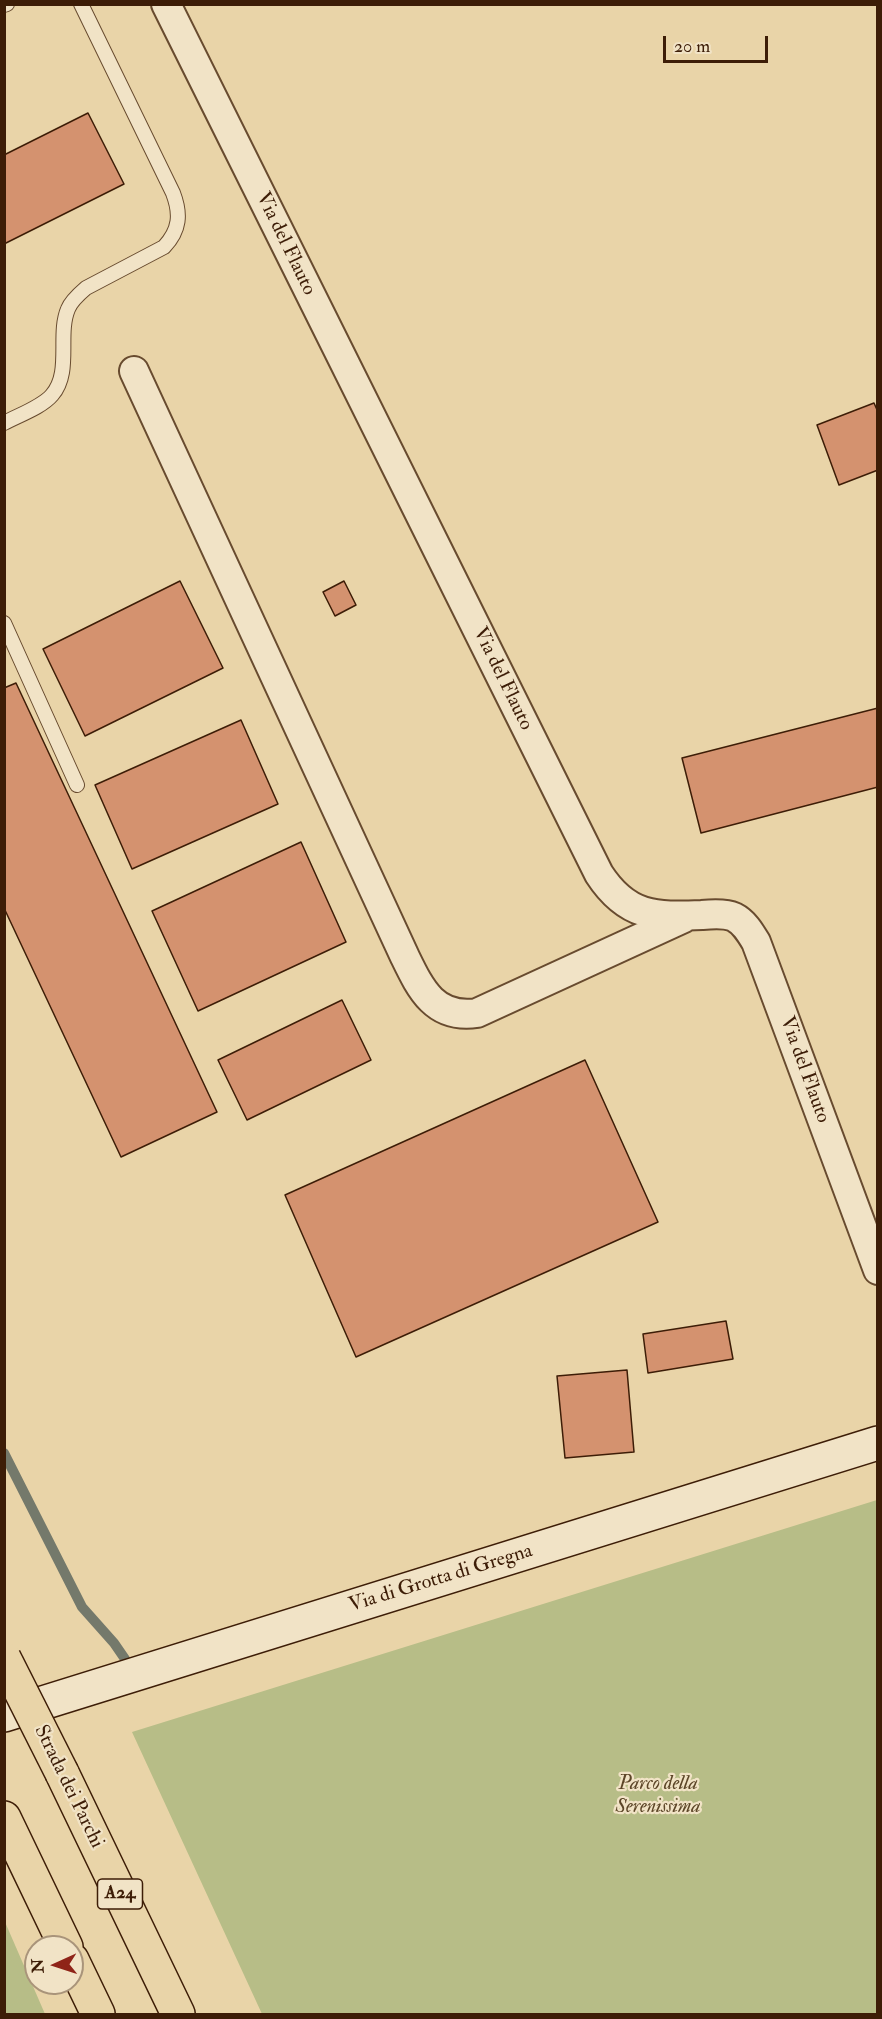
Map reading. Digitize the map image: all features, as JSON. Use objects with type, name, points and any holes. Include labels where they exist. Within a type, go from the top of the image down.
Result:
[{"type":"highway","name":"Strada dei Parchi","points":[[4,1658],[178,2014]]},
{"type":"highway","points":[[4,1818],[60,1935]]},
{"type":"highway","points":[[84,1985],[98,2014]]},
{"type":"street","name":"Via del Flauto","points":[[166,4],[599,874],[613,892],[634,908],[658,916],[733,916],[745,926],[756,942],[878,1270]]},
{"type":"street","points":[[134,371],[405,957],[418,982],[432,1001],[440,1008],[450,1012],[477,1013],[689,916]]},
{"type":"street","name":"Via di Grotta di Gregna","points":[[4,1715],[878,1443]]},
{"type":"lane","points":[[4,423],[42,405],[53,395],[62,364],[68,308],[76,298],[86,288],[164,248],[172,239],[180,219],[174,193],[81,4]]},
{"type":"lane","points":[[4,623],[77,785]]},
{"type":"green space","name":"Parco della Serenissima","points":[[877,1500],[877,2014],[262,2014],[132,1732]]},
{"type":"green space","points":[[4,1922],[24,1966],[24,1995],[37,1995],[45,2014],[5,2014]]},
{"type":"building","points":[[88,113],[124,184],[4,244],[4,155]]},
{"type":"building","points":[[874,403],[878,412],[878,470],[839,485],[817,425]]},
{"type":"building","points":[[180,581],[223,668],[85,736],[43,649]]},
{"type":"building","points":[[344,581],[356,605],[335,616],[323,592]]},
{"type":"building","points":[[16,683],[217,1112],[121,1157],[4,908],[4,688]]},
{"type":"building","points":[[878,708],[878,787],[701,833],[682,758]]},
{"type":"building","points":[[241,720],[278,804],[132,869],[95,785]]},
{"type":"building","points":[[301,842],[346,942],[198,1011],[152,911]]},
{"type":"building","points":[[342,1000],[371,1060],[247,1120],[218,1060]]},
{"type":"building","points":[[585,1060],[658,1222],[356,1357],[285,1195]]},
{"type":"building","points":[[726,1321],[733,1359],[648,1373],[643,1334]]},
{"type":"building","points":[[627,1370],[634,1452],[565,1458],[557,1376]]},
{"type":"waterway","points":[[4,1453],[82,1607],[125,1659]]}]
